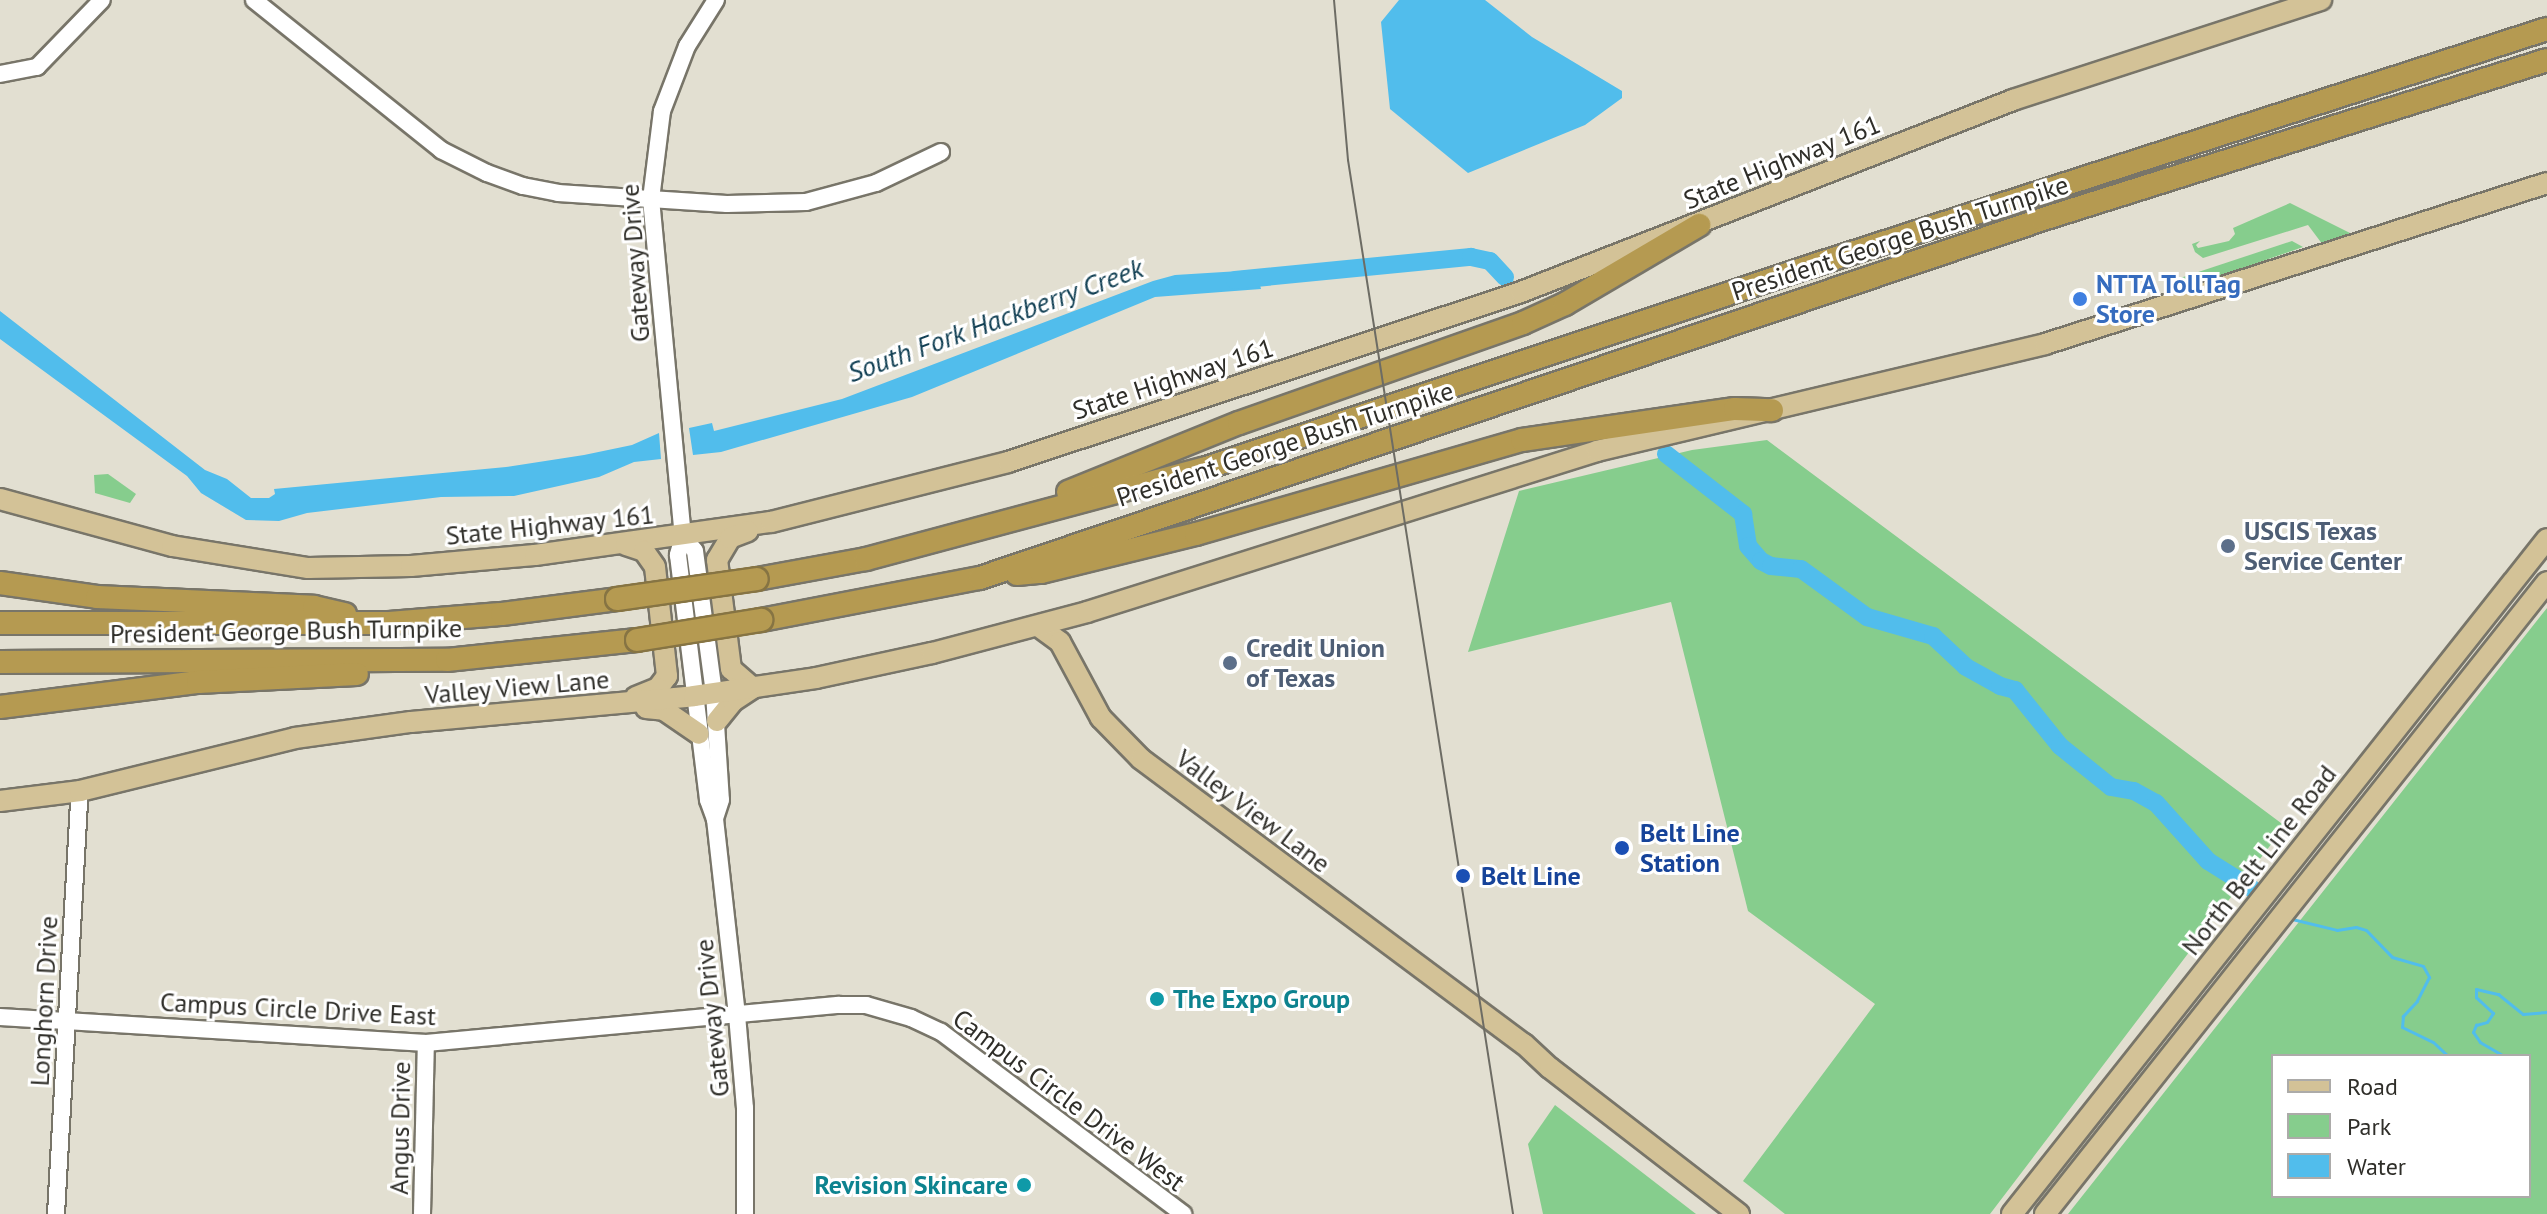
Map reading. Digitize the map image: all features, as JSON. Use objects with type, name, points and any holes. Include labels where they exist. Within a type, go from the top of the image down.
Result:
[{"type":"highway","name":"President George Bush Turnpike","points":[[0,623],[389,623],[502,614],[617,599],[757,579],[866,559],[1203,469],[1802,269],[2547,29]]},
{"type":"highway","name":"President George Bush Turnpike","points":[[0,662],[447,660],[637,640],[980,578],[2028,224],[2547,60]]},
{"type":"highway","points":[[953,536],[982,521],[1090,484],[1239,423],[1475,343],[1523,323],[1565,304],[1699,225]]},
{"type":"highway","points":[[980,578],[1041,572],[1196,534],[1522,440],[1571,430],[1735,409],[1772,410]]},
{"type":"highway","points":[[0,583],[97,597],[314,607],[389,623]]},
{"type":"highway","points":[[0,707],[198,682],[363,674],[447,660]]},
{"type":"main road","name":"State Highway 161","points":[[0,499],[172,546],[308,568],[411,566],[683,537],[771,522],[1008,462],[1521,292],[2013,100],[2321,0]]},
{"type":"main road","points":[[1038,626],[1541,467],[2045,344],[2547,183]]},
{"type":"main road","points":[[717,721],[733,701],[753,688],[731,669],[717,560],[730,538],[771,522]]},
{"type":"main road","name":"North Belt Line Road","points":[[2012,1214],[2547,539]]},
{"type":"main road","points":[[618,705],[658,688],[667,676],[655,567],[644,551],[622,544]]},
{"type":"main road","name":"North Belt Line Road","points":[[2045,1214],[2547,582]]},
{"type":"main road","points":[[1072,661],[1076,627],[1087,612]]},
{"type":"main road","name":"Valley View Lane","points":[[0,801],[80,791],[295,738],[411,722],[618,705],[753,688],[868,668],[1038,626],[1059,640],[1101,718],[1128,748],[1430,977],[1462,997],[1739,1214]]},
{"type":"main road","points":[[618,705],[664,710],[699,734]]},
{"type":"street","points":[[0,74],[37,67],[102,0]]},
{"type":"street","points":[[254,0],[441,150],[476,168],[523,186],[558,193],[727,204],[806,202],[876,183],[941,152]]},
{"type":"street","name":"Gateway Drive","points":[[715,819],[721,800],[717,721],[704,694],[678,555],[683,537],[651,199],[662,111],[687,46],[716,0]]},
{"type":"street","name":"Gateway Drive","points":[[704,694],[699,734],[708,800],[715,819],[745,1108],[745,1214]]},
{"type":"street","name":"Longhorn Drive","points":[[56,1214],[80,791]]},
{"type":"street","name":"Campus Circle Drive West","points":[[737,1015],[847,1005],[886,1009],[911,1018],[962,1046],[1183,1214]]},
{"type":"street","name":"Campus Circle Drive East","points":[[0,1017],[426,1043],[737,1015]]},
{"type":"street","name":"Angus Drive","points":[[422,1214],[426,1043]]},
{"type":"green space","points":[[2290,203],[2354,235],[2323,245],[2308,225],[2203,258],[2195,252],[2192,244],[2200,241],[2196,245],[2198,248],[2229,241],[2235,234],[2233,228]]},
{"type":"green space","points":[[2292,241],[2303,247],[2168,294],[2165,283]]},
{"type":"green space","points":[[1767,440],[2285,826],[1990,1214],[1785,1214],[1743,1181],[1875,1004],[1748,911],[1671,602],[1468,652],[1519,491],[1692,450]]},
{"type":"green space","points":[[108,474],[136,494],[130,503],[95,493],[94,475]]},
{"type":"green space","points":[[2547,608],[2547,1214],[2068,1214]]},
{"type":"green space","points":[[1555,1105],[1696,1214],[1543,1214],[1528,1144]]},
{"type":"water","points":[[1399,0],[1485,0],[1532,37],[1622,91],[1622,98],[1585,125],[1468,173],[1390,109],[1381,22]]},
{"type":"water","points":[[1256,270],[1261,289],[1155,297],[912,397],[721,452],[693,455],[689,428],[712,423],[714,431],[842,399],[1153,281],[1175,275]]},
{"type":"water","points":[[0,311],[205,470],[227,479],[251,498],[269,498],[275,494],[274,489],[506,467],[584,455],[632,445],[659,433],[661,459],[634,462],[599,477],[514,496],[441,497],[307,513],[279,521],[246,520],[201,493],[187,476],[0,339]]},
{"type":"waterway","name":"South Fork Hackberry Creek","points":[[1235,280],[1471,257],[1490,261],[1505,277]]},
{"type":"waterway","name":"South Fork Hackberry Creek","points":[[1666,454],[1743,514],[1748,546],[1761,561],[1771,566],[1801,569],[1867,617],[1933,636],[1966,667],[2000,686],[2015,690],[2060,746],[2111,787],[2134,791],[2156,803],[2208,861],[2251,888]]},
{"type":"waterway","name":"South Fork Hackberry Creek","points":[[2292,919],[2337,930],[2356,927],[2366,930],[2392,957],[2423,966],[2429,977],[2417,1001],[2403,1016],[2402,1027],[2433,1042],[2446,1054]]},
{"type":"waterway","name":"South Fork Hackberry Creek","points":[[2501,1054],[2480,1042],[2473,1032],[2476,1025],[2487,1022],[2493,1013],[2476,997],[2476,989],[2498,994],[2523,1014],[2547,1012]]},
{"type":"tram line","points":[[1334,0],[1348,160],[1513,1214]]},
{"type":"place","name":"NTTA TollTag Store","points":[[2080,299]]},
{"type":"place","name":"USCIS Texas Service Center","points":[[2228,546]]},
{"type":"place","name":"Credit Union of Texas","points":[[1230,663]]},
{"type":"place","name":"Belt Line Station","points":[[1622,848]]},
{"type":"place","name":"Belt Line","points":[[1463,876]]},
{"type":"place","name":"The Expo Group","points":[[1157,999]]},
{"type":"place","name":"Revision Skincare","points":[[1024,1185]]}]
